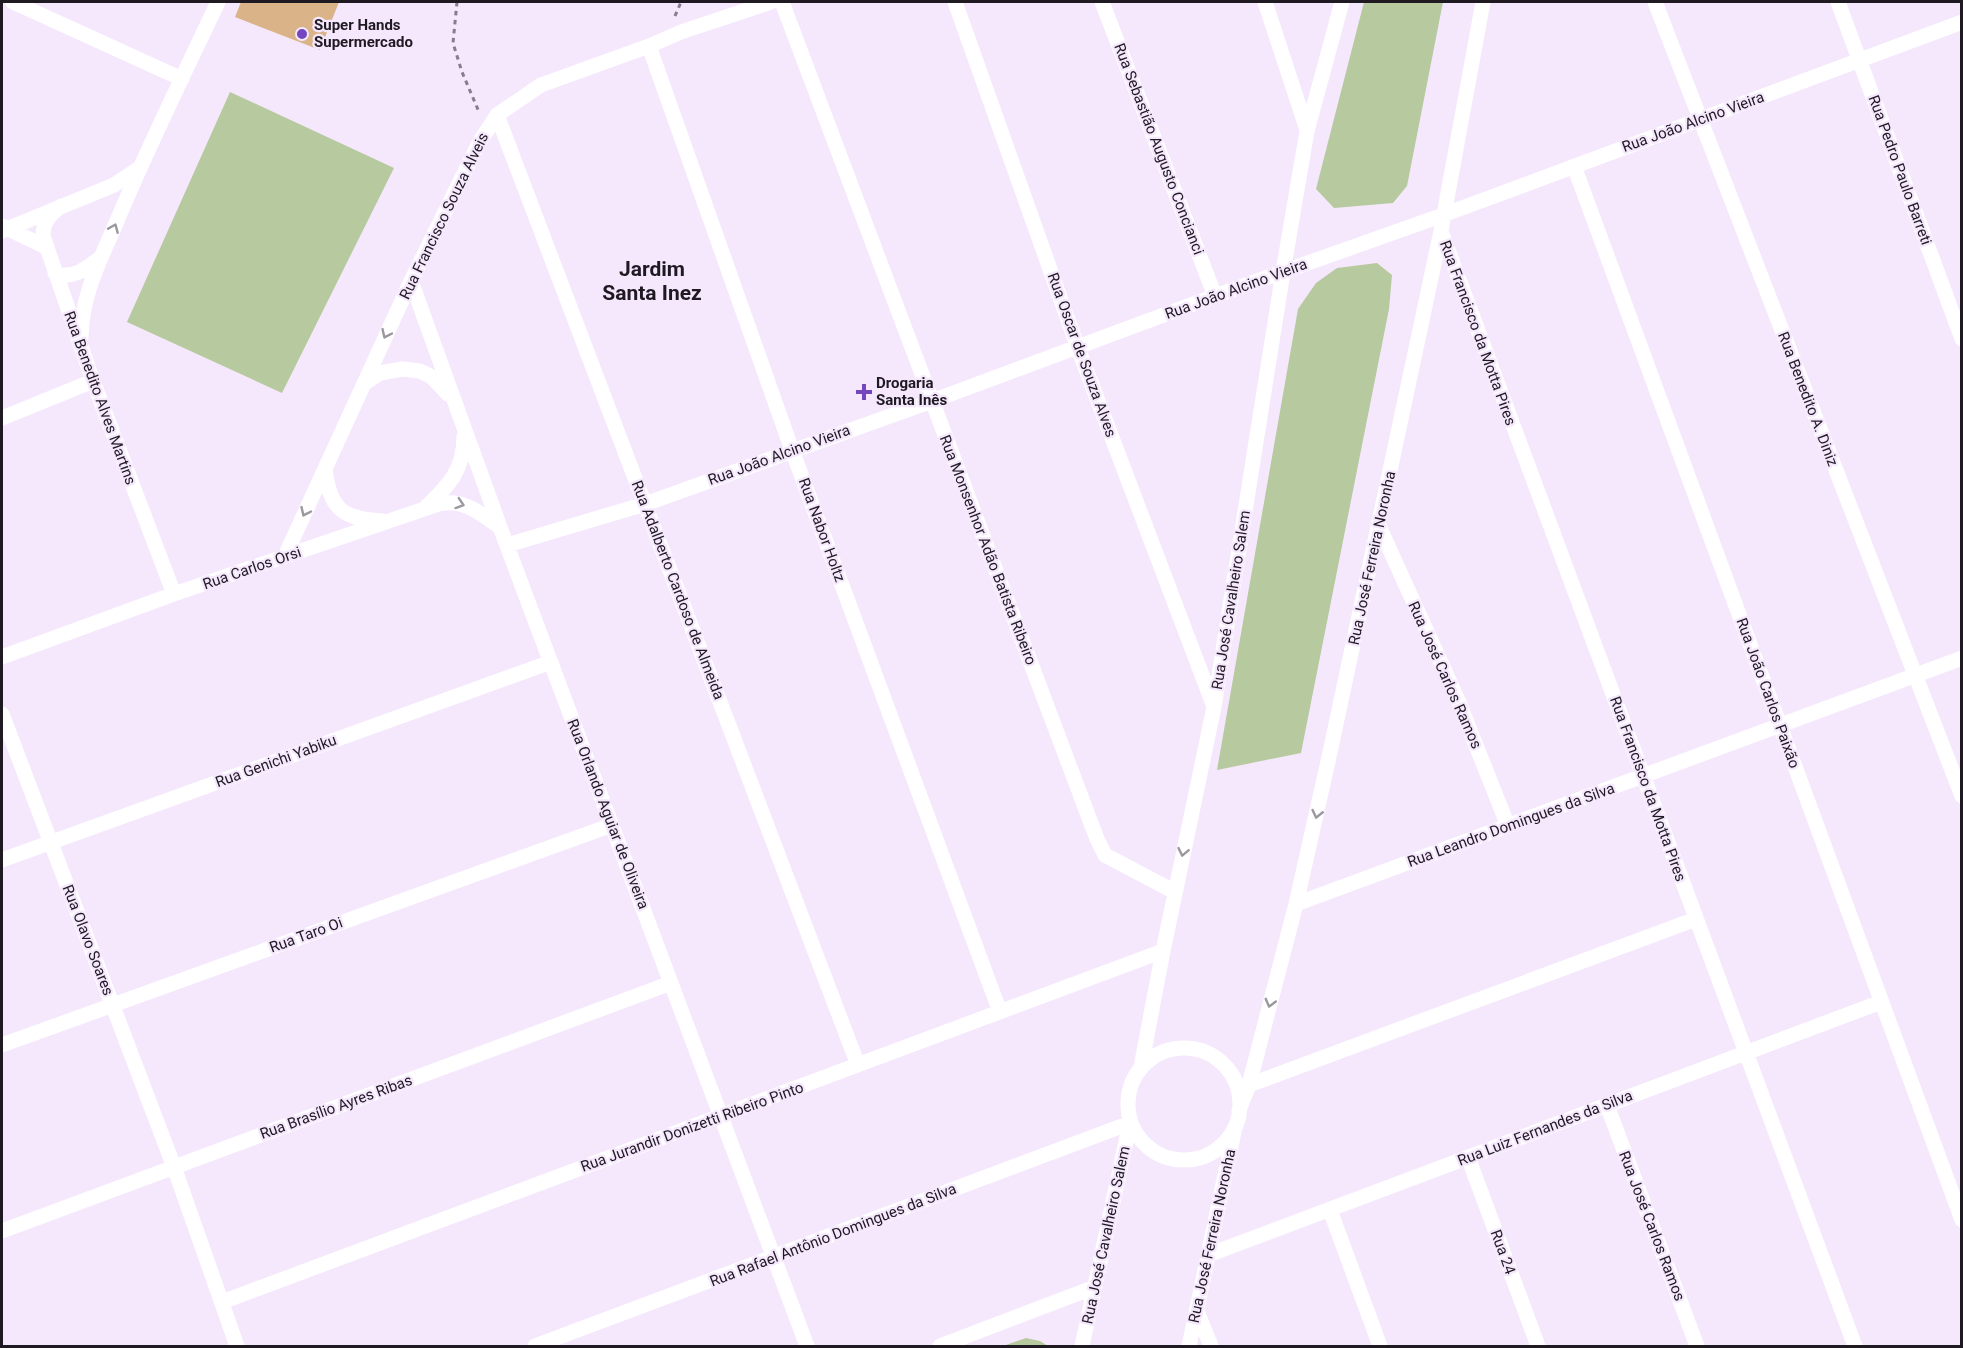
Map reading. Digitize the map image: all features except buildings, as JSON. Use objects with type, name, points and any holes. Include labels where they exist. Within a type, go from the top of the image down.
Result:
[{"type":"street","points":[[13,2],[182,79]]},
{"type":"street","points":[[81,343],[81,318],[87,292],[101,257],[132,184],[218,2]]},
{"type":"street","name":"Rua Francisco Souza Alveis","points":[[285,556],[411,281],[487,129],[497,115],[541,85],[681,32],[771,2]]},
{"type":"street","name":"Rua Monsenhor Adão Batista Ribeiro","points":[[782,2],[1097,839],[1105,855],[1175,892]]},
{"type":"street","name":"Rua Oscar de Souza Alves","points":[[955,2],[1078,348],[1214,707]]},
{"type":"street","name":"Rua Sebastião Augusto Concianci","points":[[1102,2],[1215,296]]},
{"type":"street","name":"Rua José Cavalheiro Salem","points":[[1265,2],[1307,131]]},
{"type":"street","name":"Rua José Cavalheiro Salem","points":[[1141,1067],[1214,707],[1307,131],[1342,2]]},
{"type":"street","name":"Rua José Ferreira Noronha","points":[[1239,1110],[1249,1085],[1296,904],[1329,757],[1440,231],[1483,2]]},
{"type":"street","name":"Rua Benedito A. Diniz","points":[[1655,2],[1962,796]]},
{"type":"street","name":"Rua Pedro Paulo Barreti","points":[[1838,2],[1962,339]]},
{"type":"street","name":"Rua João Alcino Vieira","points":[[507,545],[645,504],[1443,215],[1962,22]]},
{"type":"street","name":"Rua Nabor Holtz","points":[[649,46],[792,450],[1000,1012]]},
{"type":"street","name":"Rua Adalberto Cardoso de Almeida","points":[[497,115],[858,1065]]},
{"type":"street","name":"Rua João Carlos Paixão","points":[[1574,166],[1962,1220]]},
{"type":"street","points":[[3,228],[104,189],[140,168]]},
{"type":"street","points":[[104,189],[114,188],[120,191],[124,202]]},
{"type":"street","name":"Rua Benedito Alves Martins","points":[[62,207],[48,217],[43,226],[46,247],[93,381],[174,594]]},
{"type":"street","points":[[3,228],[46,247]]},
{"type":"street","name":"Rua Francisco da Motta Pires","points":[[1440,231],[1854,1347]]},
{"type":"street","points":[[55,273],[62,276],[78,273],[101,257]]},
{"type":"street","name":"Rua Orlando Aguiar de Oliveira","points":[[411,281],[550,662],[807,1347]]},
{"type":"street","points":[[364,384],[380,373],[402,369],[420,371],[432,376],[454,401]]},
{"type":"street","points":[[2,418],[93,381]]},
{"type":"street","points":[[424,509],[453,481],[464,448],[464,428]]},
{"type":"street","points":[[325,469],[332,500],[338,509],[351,516],[387,521]]},
{"type":"street","name":"Rua Carlos Orsi","points":[[2,657],[174,594],[450,501],[460,503],[500,527]]},
{"type":"street","name":"Rua José Carlos Ramos","points":[[1379,526],[1458,700],[1508,826]]},
{"type":"street","name":"Rua Leandro Domingues da Silva","points":[[1296,904],[1962,658]]},
{"type":"street","name":"Rua Genichi Yabiku","points":[[2,860],[550,662]]},
{"type":"street","name":"Rua Olavo Soares","points":[[2,714],[174,1167],[237,1347]]},
{"type":"street","name":"Rua Taro Oi","points":[[2,1046],[612,825]]},
{"type":"street","points":[[1249,1085],[1696,919]]},
{"type":"street","name":"Rua Jurandir Donizetti Ribeiro Pinto","points":[[222,1302],[1163,951]]},
{"type":"street","name":"Rua Brasílio Ayres Ribas","points":[[2,1231],[671,983]]},
{"type":"street","name":"Rua Luiz Fernandes da Silva","points":[[1208,1255],[1881,1002]]},
{"type":"street","points":[[1181,1048],[1212,1055],[1228,1070],[1238,1089],[1239,1110],[1235,1126],[1227,1140],[1210,1154],[1190,1160],[1179,1160],[1158,1154],[1148,1148],[1140,1140],[1130,1123],[1128,1098],[1130,1086],[1141,1067],[1159,1053],[1181,1048]]},
{"type":"street","name":"Rua José Carlos Ramos","points":[[1607,1105],[1698,1347]]},
{"type":"street","name":"Rua José Cavalheiro Salem","points":[[1082,1347],[1130,1123]]},
{"type":"street","name":"Rua Rafael Antônio Domingues da Silva","points":[[535,1347],[1130,1123]]},
{"type":"street","name":"Rua José Ferreira Noronha","points":[[1190,1347],[1235,1126]]},
{"type":"street","name":"Rua 24","points":[[1468,1157],[1538,1347]]},
{"type":"street","points":[[1329,1210],[1380,1347]]},
{"type":"street","points":[[940,1347],[1095,1287]]},
{"type":"street","points":[[1197,1311],[1211,1347]]},
{"type":"path","points":[[457,2],[453,43],[462,72],[487,129]]},
{"type":"green space","points":[[1364,2],[1443,2],[1407,186],[1393,203],[1334,208],[1316,189]]},
{"type":"green space","points":[[230,92],[394,168],[282,393],[127,322]]},
{"type":"green space","points":[[1377,263],[1392,275],[1389,309],[1301,753],[1217,770],[1298,309],[1316,283],[1337,268]]},
{"type":"green space","points":[[1026,1338],[1040,1341],[1048,1346],[1003,1346]]},
{"type":"place","name":"Super Hands Supermercado","points":[[302,34]]},
{"type":"place","name":"Drogaria Santa Inês","points":[[864,392]]},
{"type":"district","name":"Jardim Santa Inez","points":[[652,281]]}]
